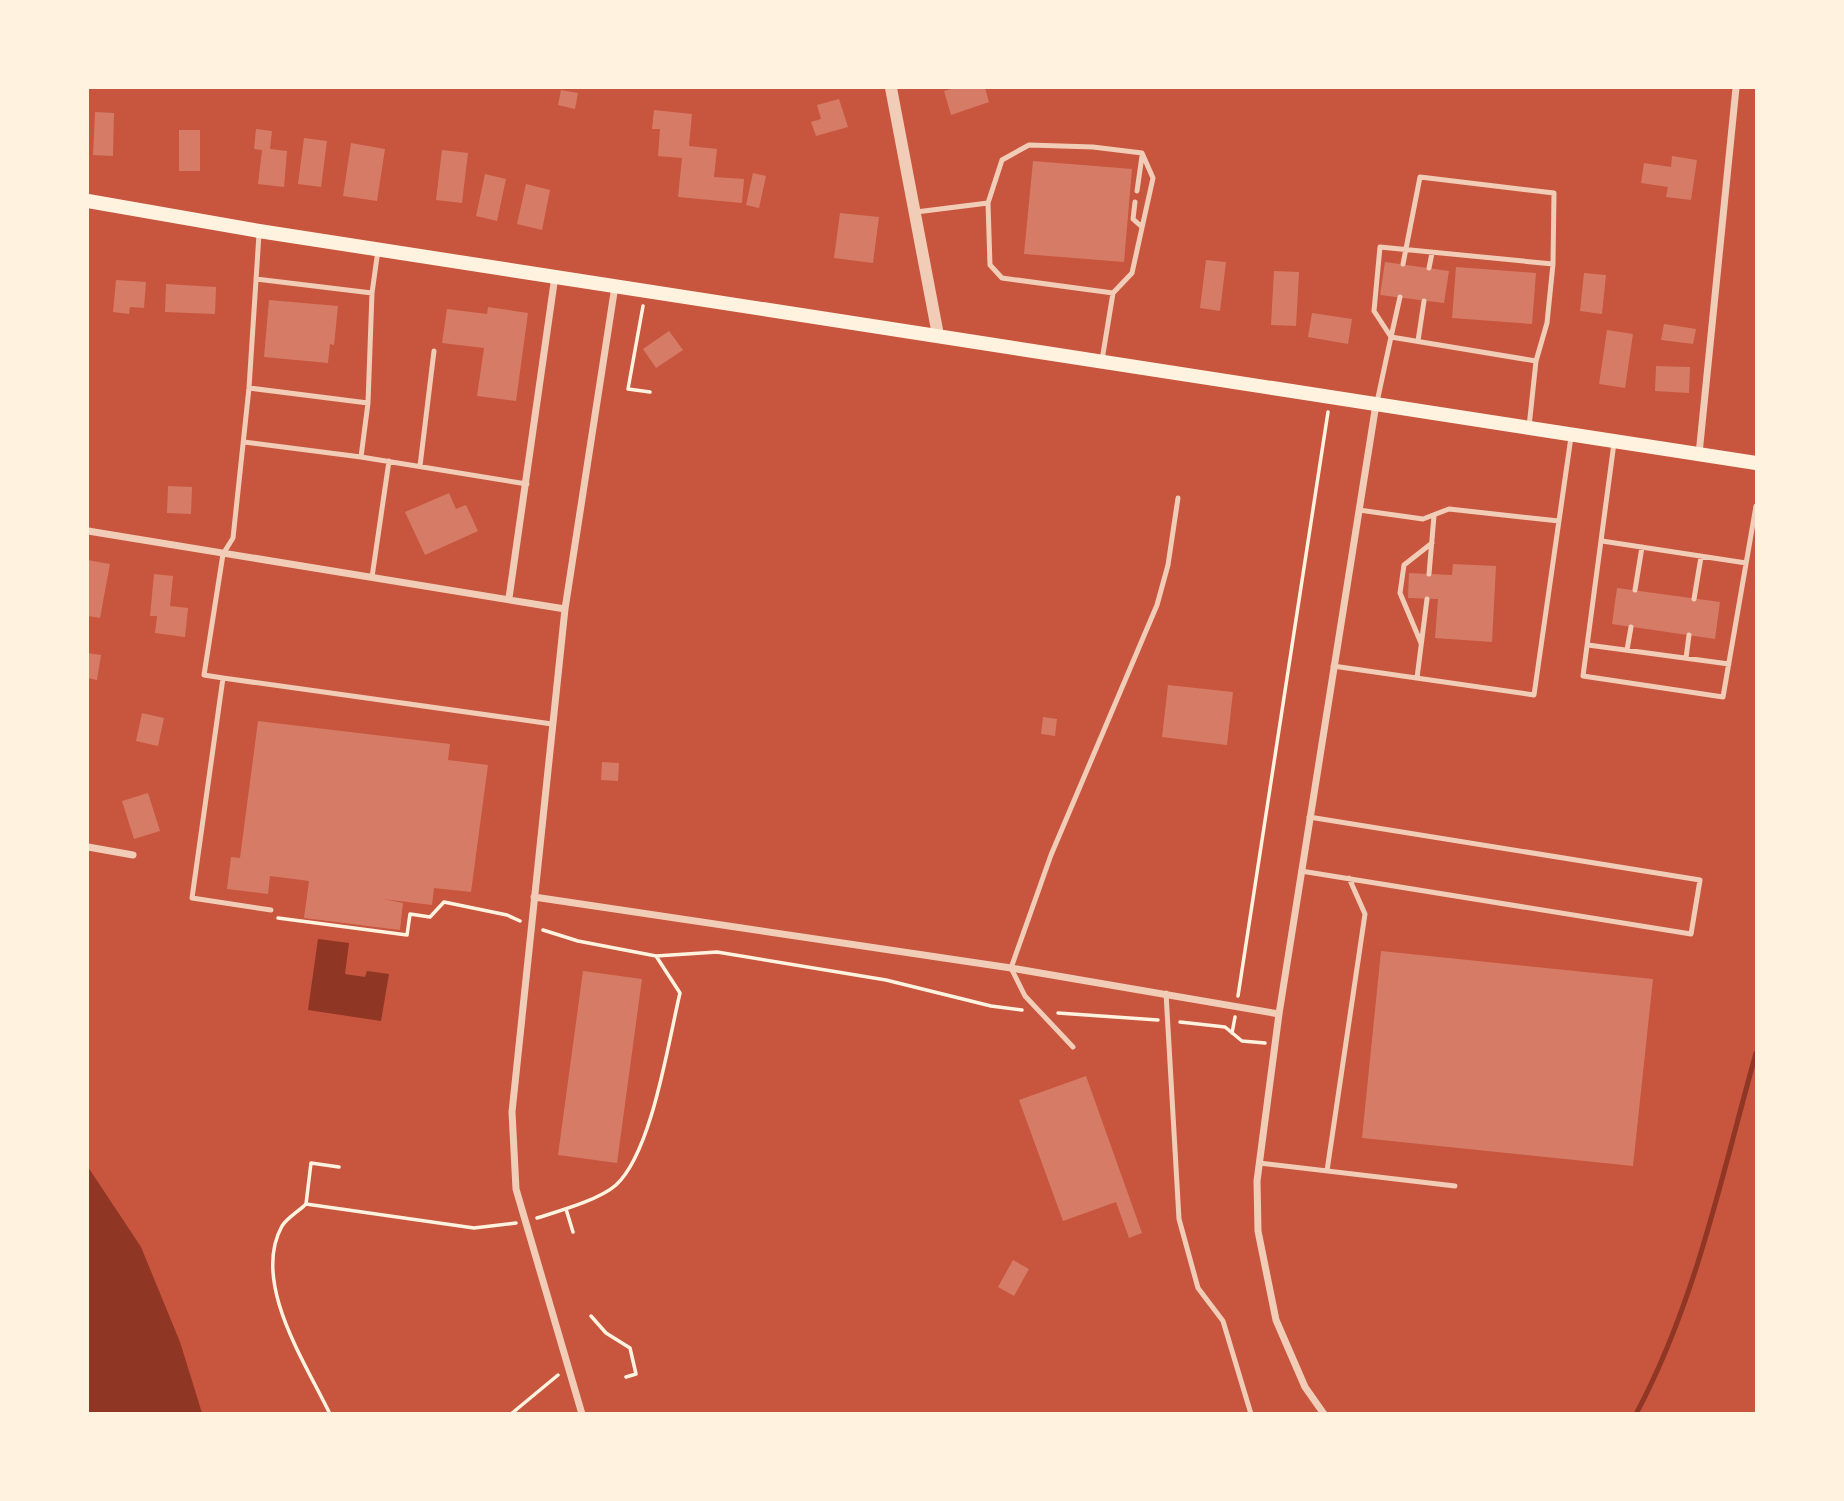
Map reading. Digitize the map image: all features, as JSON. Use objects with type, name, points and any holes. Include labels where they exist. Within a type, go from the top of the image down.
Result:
[{"type":"main road","points":[[88,201],[378,250],[555,275],[1756,463]]},
{"type":"street","points":[[891,88],[938,335]]},
{"type":"street","points":[[1699,454],[1736,88]]},
{"type":"street","points":[[509,598],[555,275]]},
{"type":"street","points":[[582,1413],[516,1189],[512,1161],[512,1112],[565,609],[615,285]]},
{"type":"street","points":[[1324,1413],[1305,1387],[1276,1320],[1258,1231],[1259,1163],[1309,817],[1377,403]]},
{"type":"street","points":[[88,531],[565,609]]},
{"type":"street","points":[[88,847],[133,855]]},
{"type":"street","points":[[534,897],[1011,968],[1279,1014]]},
{"type":"lane","points":[[1113,293],[1002,278],[990,265],[988,203],[1002,160],[1029,145],[1093,146],[1142,153]]},
{"type":"lane","points":[[1137,191],[1142,153]]},
{"type":"lane","points":[[1102,360],[1113,293],[1132,273],[1153,178],[1142,153]]},
{"type":"lane","points":[[1403,264],[1420,177],[1555,193],[1553,264],[1547,323],[1536,361],[1529,427]]},
{"type":"lane","points":[[1135,202],[1133,219],[1142,228]]},
{"type":"lane","points":[[916,212],[988,203]]},
{"type":"lane","points":[[259,231],[249,387],[233,538],[223,554],[204,675],[552,724]]},
{"type":"lane","points":[[1536,361],[1391,337],[1374,311],[1381,247],[1553,264]]},
{"type":"lane","points":[[361,457],[368,403],[372,293],[378,250]]},
{"type":"lane","points":[[1429,268],[1432,253]]},
{"type":"lane","points":[[256,279],[372,293]]},
{"type":"lane","points":[[1377,403],[1400,297]]},
{"type":"lane","points":[[1418,341],[1424,300]]},
{"type":"lane","points":[[420,466],[434,351]]},
{"type":"lane","points":[[249,387],[368,403]]},
{"type":"lane","points":[[1334,666],[1534,695],[1571,433]]},
{"type":"lane","points":[[1615,440],[1583,676],[1723,697],[1756,506]]},
{"type":"lane","points":[[244,442],[390,461],[527,484]]},
{"type":"lane","points":[[372,577],[390,461]]},
{"type":"lane","points":[[1073,1046],[1025,996],[1011,968],[1051,855],[1157,606],[1168,565],[1178,498]]},
{"type":"lane","points":[[1359,510],[1423,519],[1449,509],[1559,520]]},
{"type":"lane","points":[[1429,574],[1434,516]]},
{"type":"lane","points":[[1602,541],[1746,564]]},
{"type":"lane","points":[[1421,643],[1400,593],[1404,565],[1432,543]]},
{"type":"lane","points":[[1635,590],[1642,547]]},
{"type":"lane","points":[[1694,599],[1701,556]]},
{"type":"lane","points":[[1417,678],[1427,599]]},
{"type":"lane","points":[[1627,650],[1631,627]]},
{"type":"lane","points":[[1686,658],[1689,635]]},
{"type":"lane","points":[[1588,645],[1729,664]]},
{"type":"lane","points":[[223,678],[192,898],[271,910]]},
{"type":"lane","points":[[1301,870],[1692,934],[1700,880],[1309,817]]},
{"type":"lane","points":[[1327,1171],[1364,914],[1349,878]]},
{"type":"lane","points":[[1166,993],[1179,1219],[1198,1288],[1223,1321],[1251,1413]]},
{"type":"lane","points":[[1259,1163],[1455,1186]]},
{"type":"path","points":[[646,290],[628,389],[650,392]]},
{"type":"path","points":[[1233,1033],[1330,396]]},
{"type":"path","points":[[656,956],[717,952],[886,980],[991,1006],[1225,1027],[1242,1041],[1275,1044]]},
{"type":"path","points":[[330,1413],[283,1315],[272,1277],[273,1252],[283,1224],[306,1204],[311,1163],[339,1167]]},
{"type":"path","points":[[566,1209],[573,1231]]},
{"type":"path","points":[[591,1316],[606,1333],[631,1348],[636,1374],[626,1377]]},
{"type":"path","points":[[511,1413],[568,1367]]},
{"type":"shaded area","points":[[318,939],[349,943],[345,974],[365,977],[367,971],[389,974],[381,1021],[308,1010]]},
{"type":"shaded area","points":[[88,1167],[141,1247],[180,1342],[202,1413],[88,1413]]},
{"type":"building","points":[[955,88],[985,88],[989,102],[951,115],[944,91]]},
{"type":"building","points":[[561,90],[578,93],[575,109],[558,105]]},
{"type":"building","points":[[839,99],[848,127],[816,136],[811,122],[821,119],[817,105]]},
{"type":"building","points":[[654,110],[692,114],[689,146],[717,149],[714,177],[744,179],[742,203],[678,197],[682,158],[658,156],[660,129],[652,129]]},
{"type":"building","points":[[95,112],[114,113],[113,156],[93,155]]},
{"type":"building","points":[[256,129],[272,131],[270,149],[287,151],[284,187],[258,184],[262,150],[254,149]]},
{"type":"building","points":[[179,130],[200,130],[200,171],[179,171]]},
{"type":"building","points":[[304,138],[327,141],[321,187],[298,184]]},
{"type":"building","points":[[351,143],[385,149],[377,201],[343,196]]},
{"type":"building","points":[[442,150],[468,153],[462,203],[436,200]]},
{"type":"building","points":[[1672,156],[1697,160],[1691,200],[1666,197],[1668,187],[1641,183],[1644,163],[1671,167]]},
{"type":"building","points":[[1033,161],[1132,169],[1124,262],[1024,254]]},
{"type":"building","points":[[753,173],[766,176],[759,208],[746,205]]},
{"type":"building","points":[[485,174],[506,179],[497,221],[476,216]]},
{"type":"building","points":[[526,184],[550,190],[542,230],[517,224]]},
{"type":"building","points":[[840,213],[879,217],[873,263],[834,258]]},
{"type":"building","points":[[1206,260],[1226,262],[1220,311],[1200,308]]},
{"type":"building","points":[[1385,262],[1449,271],[1444,303],[1380,295]]},
{"type":"building","points":[[1456,267],[1536,273],[1532,324],[1452,318]]},
{"type":"building","points":[[1274,271],[1299,272],[1296,326],[1271,325]]},
{"type":"building","points":[[1584,273],[1606,275],[1602,314],[1580,311]]},
{"type":"building","points":[[116,280],[146,282],[144,308],[130,307],[129,314],[113,312]]},
{"type":"building","points":[[166,284],[216,287],[215,314],[165,312]]},
{"type":"building","points":[[269,300],[338,306],[334,345],[330,344],[328,363],[264,357]]},
{"type":"building","points":[[488,307],[528,313],[516,401],[477,396],[484,348],[442,343],[447,309],[487,314]]},
{"type":"building","points":[[1312,313],[1352,319],[1348,344],[1308,337]]},
{"type":"building","points":[[1664,324],[1696,329],[1693,344],[1661,340]]},
{"type":"building","points":[[1607,330],[1633,334],[1625,388],[1599,384]]},
{"type":"building","points":[[669,331],[683,350],[656,368],[643,349]]},
{"type":"building","points":[[1656,366],[1690,367],[1689,393],[1655,391]]},
{"type":"building","points":[[168,486],[192,487],[191,514],[167,513]]},
{"type":"building","points":[[449,493],[456,509],[466,505],[478,531],[425,555],[405,512]]},
{"type":"building","points":[[88,560],[110,564],[100,618],[88,616]]},
{"type":"building","points":[[1453,564],[1496,566],[1492,642],[1435,638],[1438,599],[1408,598],[1409,573],[1452,575]]},
{"type":"building","points":[[154,574],[173,576],[170,606],[188,608],[185,637],[155,633],[157,616],[150,616]]},
{"type":"building","points":[[1617,588],[1720,602],[1715,639],[1612,624]]},
{"type":"building","points":[[88,653],[101,655],[97,680],[88,678]]},
{"type":"building","points":[[1168,685],[1233,692],[1227,745],[1162,737]]},
{"type":"building","points":[[142,713],[164,718],[158,746],[136,741]]},
{"type":"building","points":[[1043,717],[1057,719],[1055,736],[1041,734]]},
{"type":"building","points":[[258,721],[450,744],[448,760],[488,765],[471,892],[434,888],[432,905],[383,899],[403,903],[400,930],[304,918],[309,881],[270,876],[268,894],[227,889],[231,857],[240,858]]},
{"type":"building","points":[[602,762],[619,763],[618,781],[601,780]]},
{"type":"building","points":[[148,793],[160,831],[134,839],[122,801]]},
{"type":"building","points":[[1381,951],[1653,979],[1633,1166],[1362,1138]]},
{"type":"building","points":[[583,971],[642,979],[617,1163],[558,1155]]},
{"type":"building","points":[[1086,1076],[1142,1233],[1129,1238],[1116,1202],[1063,1221],[1019,1100]]},
{"type":"building","points":[[1013,1260],[1029,1269],[1014,1296],[998,1287]]},
{"type":"waterway","points":[[1636,1414],[1675,1327],[1706,1237],[1756,1053]]}]
